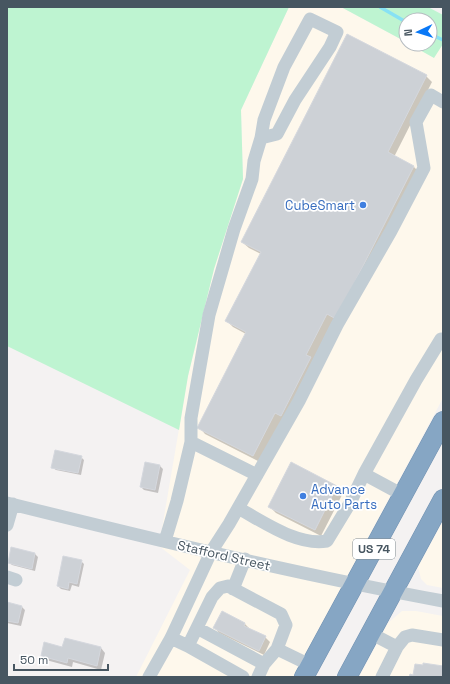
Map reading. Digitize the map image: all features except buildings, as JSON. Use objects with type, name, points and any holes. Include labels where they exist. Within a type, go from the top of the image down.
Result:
[{"type":"highway","name":"US 74","points":[[307,671],[443,422]]},
{"type":"highway","name":"US 74","points":[[346,677],[392,592],[441,507]]},
{"type":"street","points":[[165,541],[191,442],[191,418],[209,315],[234,229],[252,178],[254,161],[261,138],[264,120],[284,67],[310,19],[337,32],[330,47],[295,100],[277,134],[261,138]]},
{"type":"street","points":[[149,677],[172,638],[211,552],[299,401],[337,325],[391,231],[424,168],[416,122],[431,95],[443,102]]},
{"type":"street","points":[[238,508],[294,538],[317,543],[327,541],[350,503],[364,474],[416,380],[442,338]]},
{"type":"street","points":[[191,442],[257,475]]},
{"type":"street","points":[[364,474],[403,495]]},
{"type":"street","points":[[7,525],[10,503]]},
{"type":"street","name":"Stafford Street","points":[[10,503],[211,552],[354,584],[443,601]]},
{"type":"street","points":[[233,589],[245,559]]},
{"type":"street","points":[[188,646],[212,597],[220,588],[228,586],[281,614],[286,625],[277,648],[264,664],[258,677]]},
{"type":"street","points":[[197,628],[264,664]]},
{"type":"street","points":[[370,633],[397,648]]},
{"type":"street","points":[[382,677],[397,648],[405,637],[412,635],[443,640]]},
{"type":"street","points":[[172,638],[243,677]]},
{"type":"street","points":[[277,648],[307,671]]},
{"type":"shaded area","points":[[289,7],[341,7],[398,38],[398,52],[424,52],[434,57],[443,44],[443,398],[293,677],[136,677],[190,570],[159,546],[188,376],[214,269],[243,179],[241,110]]},
{"type":"shaded area","points":[[443,521],[443,588],[427,585],[421,579],[418,567]]},
{"type":"shaded area","points":[[402,611],[416,611],[443,616],[443,677],[359,677],[388,623]]},
{"type":"green space","points":[[7,7],[289,7],[241,110],[243,179],[214,269],[188,376],[179,430],[7,346]]},
{"type":"green space","points":[[341,7],[428,7],[437,12],[398,12],[398,38]]},
{"type":"green space","points":[[438,12],[443,15],[443,44],[438,52]]},
{"type":"green space","points":[[423,52],[438,52],[434,58]]},
{"type":"waterway","points":[[380,7],[398,17]]},
{"type":"waterway","points":[[438,38],[443,40]]},
{"type":"place","name":"CubeSmart","points":[[363,205]]},
{"type":"place","name":"Advance Auto Parts","points":[[303,496]]}]
